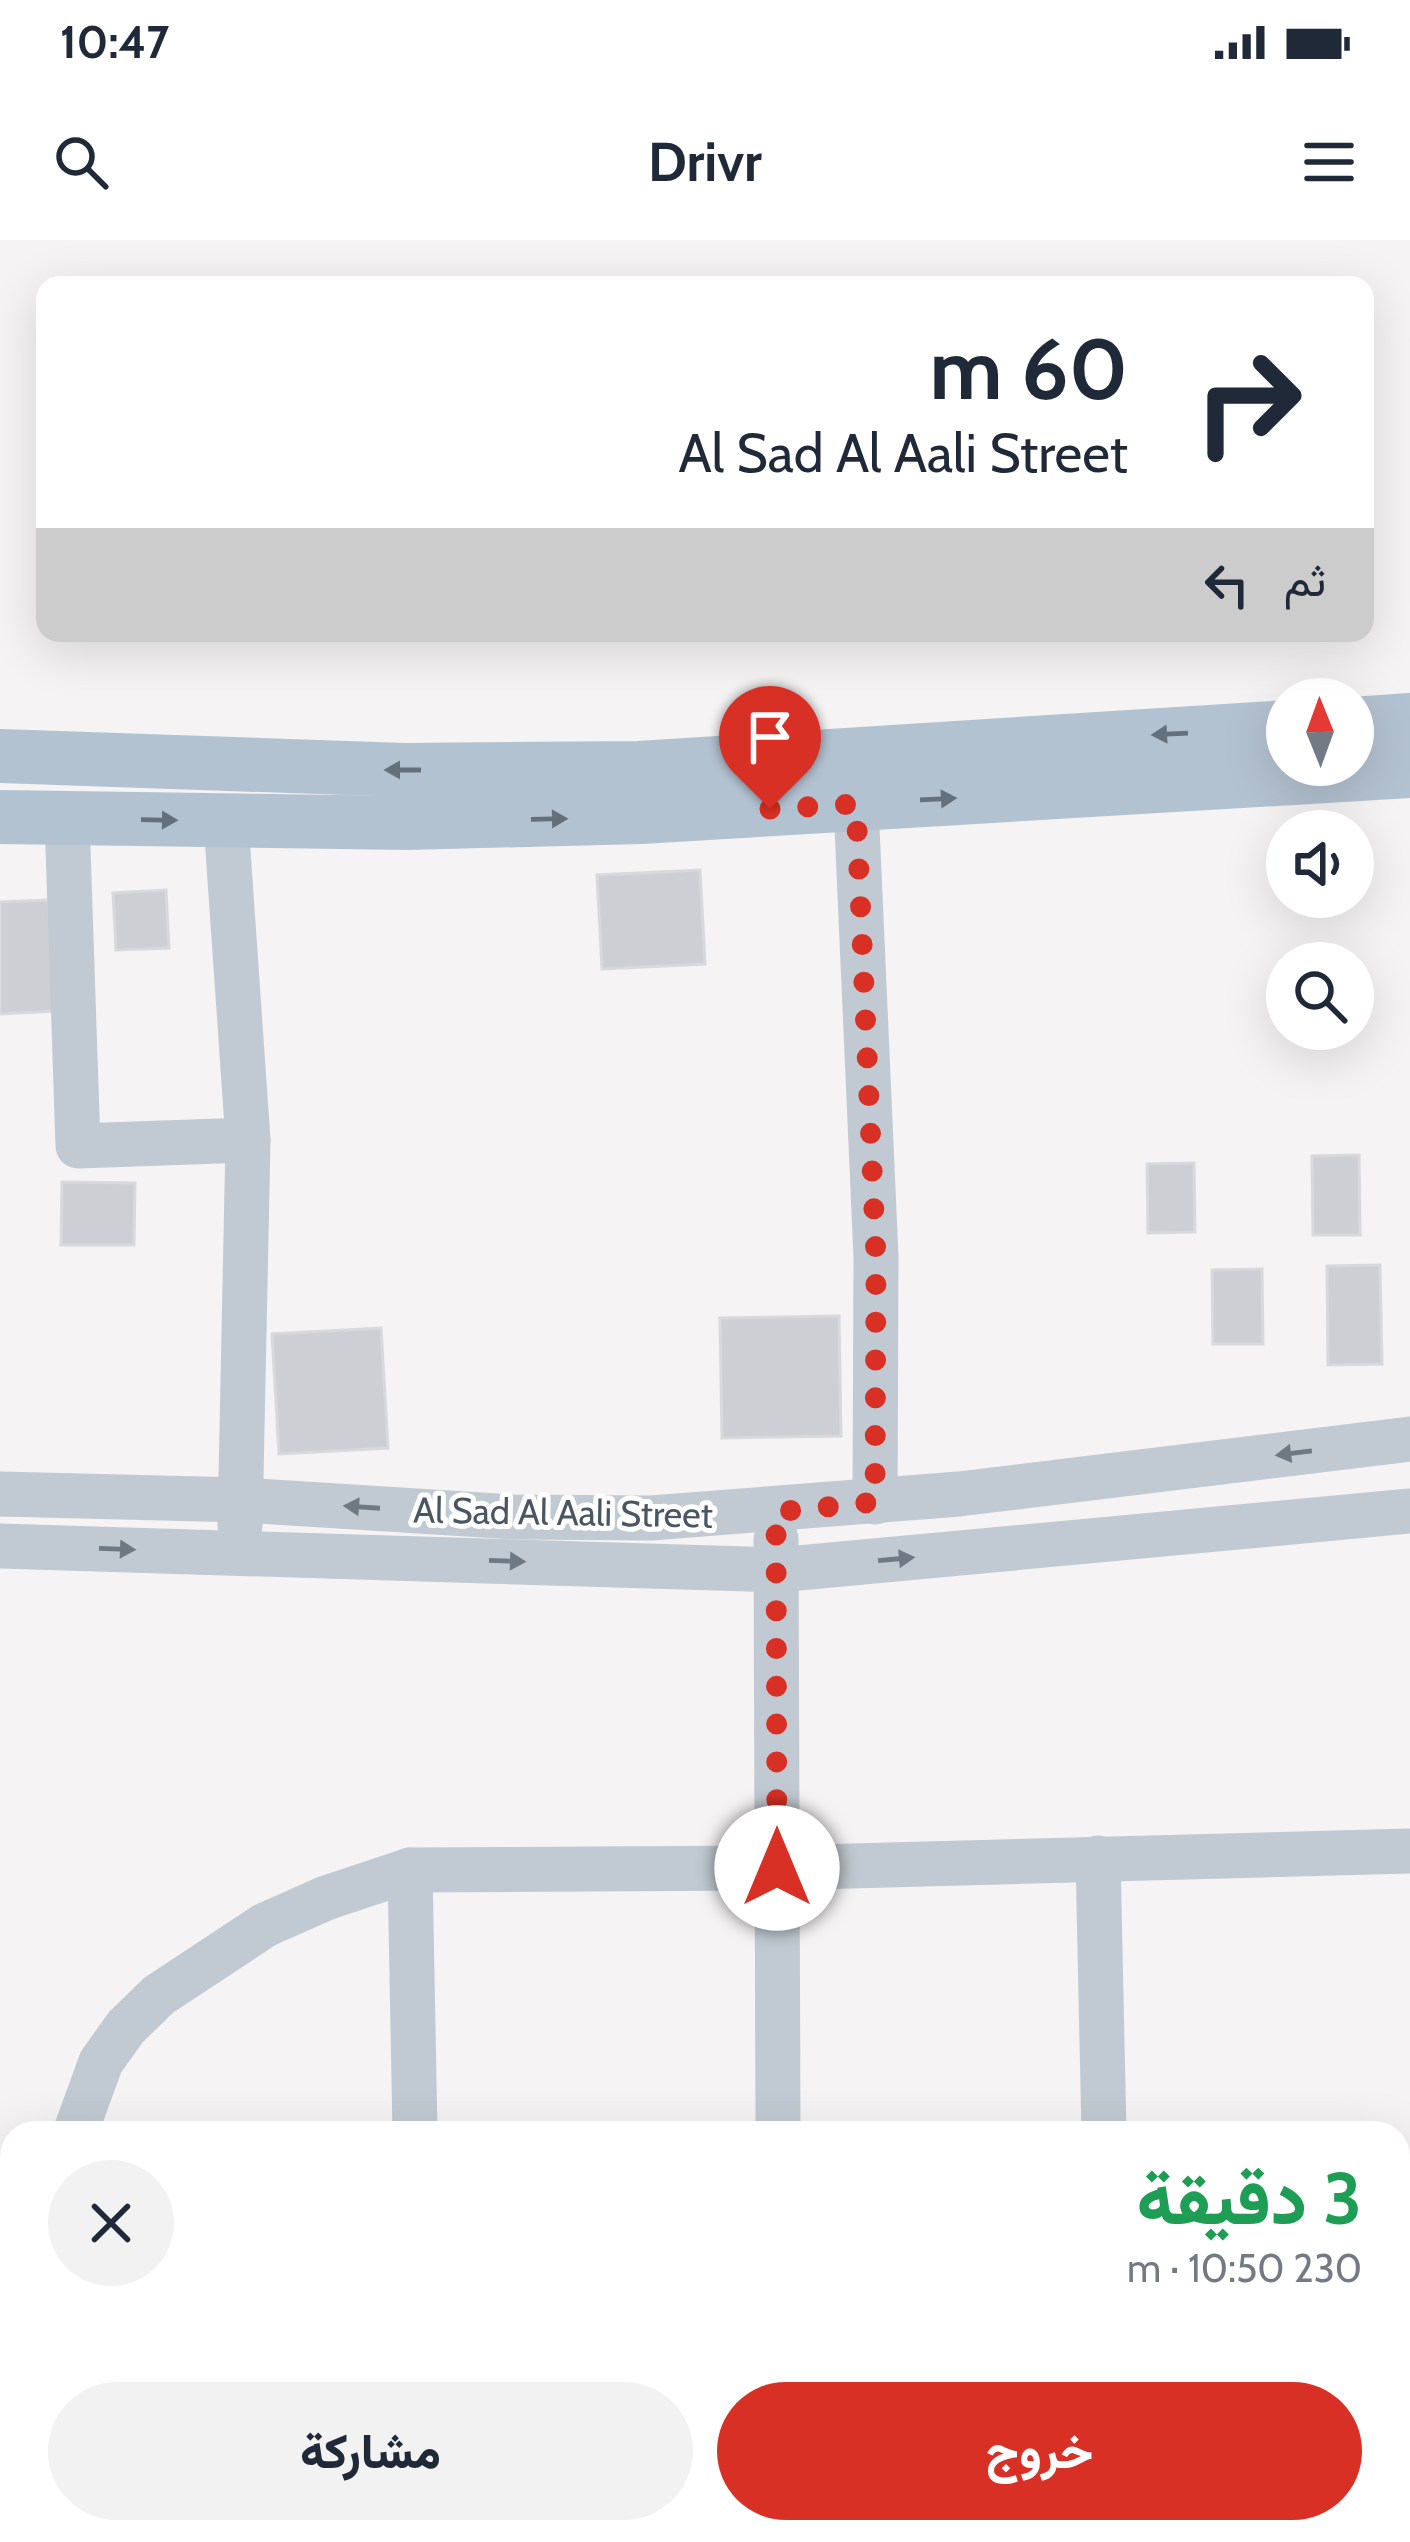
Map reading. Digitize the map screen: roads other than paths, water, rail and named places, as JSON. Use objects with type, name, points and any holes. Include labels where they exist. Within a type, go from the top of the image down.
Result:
[{"type":"main road","points":[[1374,723],[1410,720]]},
{"type":"main road","points":[[0,756],[382,770],[639,768],[1266,728]]},
{"type":"main road","points":[[0,817],[226,822],[640,817],[1410,771]]},
{"type":"street","points":[[856,804],[876,1257],[875,1502]]},
{"type":"street","points":[[67,818],[78,1146],[248,1140]]},
{"type":"street","points":[[226,822],[248,1140],[239,1552]]},
{"type":"street","name":"Al Sad Al Aali Street","points":[[0,1494],[242,1499],[513,1517],[776,1512],[1410,1439]]},
{"type":"street","points":[[0,1546],[777,1570],[1410,1510]]},
{"type":"street","points":[[776,1512],[778,2121]]},
{"type":"street","points":[[79,2121],[101,2062],[126,2027],[160,1995],[265,1925],[326,1898],[410,1870],[777,1868],[1410,1851]]},
{"type":"street","points":[[1098,1858],[1104,2121]]},
{"type":"street","points":[[410,1870],[415,2121]]}]
